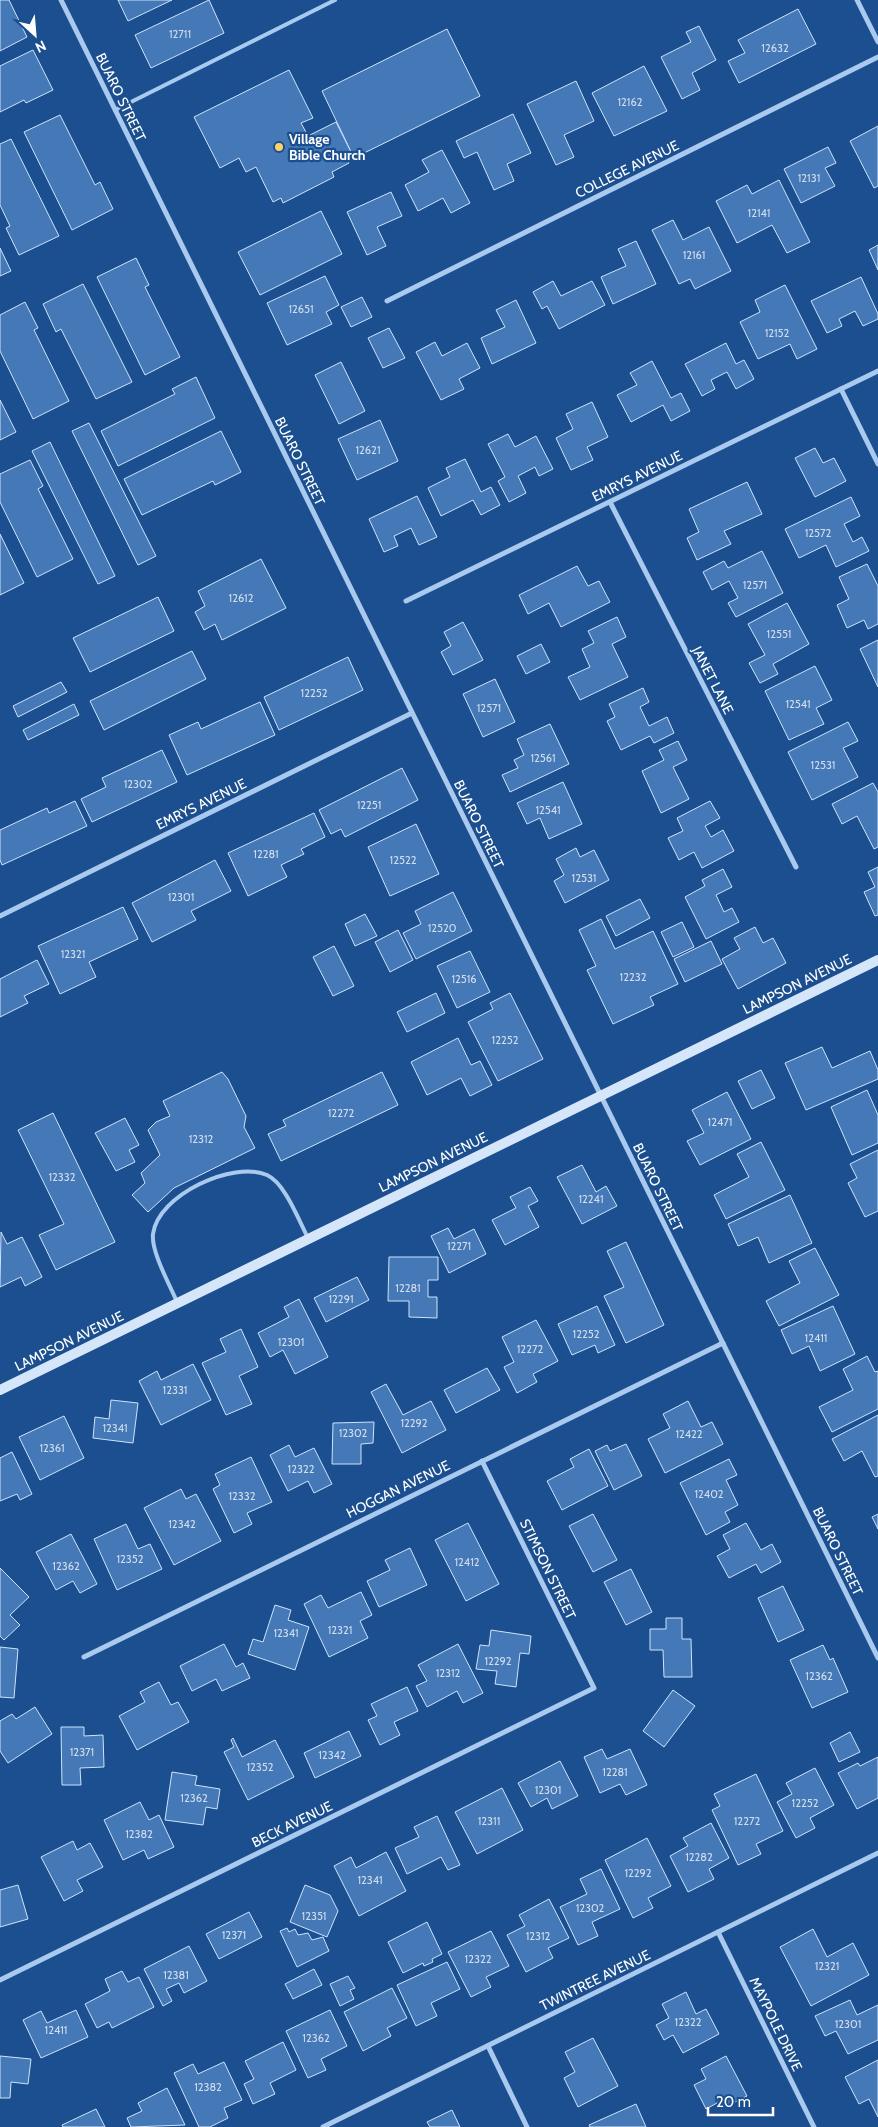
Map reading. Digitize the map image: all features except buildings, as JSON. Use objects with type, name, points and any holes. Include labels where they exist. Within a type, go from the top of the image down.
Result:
[{"type":"street","name":"BUARO STREET","points":[[61,0],[878,1658]]},
{"type":"street","points":[[857,0],[878,42]]},
{"type":"street","name":"COLLEGE AVENUE","points":[[387,301],[878,57]]},
{"type":"street","name":"EMRYS AVENUE","points":[[406,601],[878,371]]},
{"type":"street","points":[[841,389],[878,464]]},
{"type":"street","name":"JANET LANE","points":[[610,502],[796,867]]},
{"type":"street","name":"EMRYS AVENUE","points":[[0,916],[412,713]]},
{"type":"street","name":"LAMPSON AVENUE","points":[[0,1390],[600,1094],[878,960]]},
{"type":"street","name":"HOGGAN AVENUE","points":[[84,1656],[723,1343]]},
{"type":"street","name":"STIMSON STREET","points":[[482,1461],[594,1688]]},
{"type":"street","name":"BECK AVENUE","points":[[0,1980],[594,1688]]},
{"type":"street","name":"TWINTREE AVENUE","points":[[323,2127],[878,1853]]},
{"type":"street","name":"MAYPOLE DRIVE","points":[[718,1932],[814,2127]]},
{"type":"street","points":[[488,2046],[527,2127]]},
{"type":"lane","points":[[115,110],[335,0]]},
{"type":"lane","points":[[178,1303],[154,1246],[153,1233],[161,1214],[185,1192],[218,1176],[238,1171],[256,1172],[269,1176],[279,1184],[308,1238]]},
{"type":"place","name":"Village Bible Church","points":[[279,147]]}]
